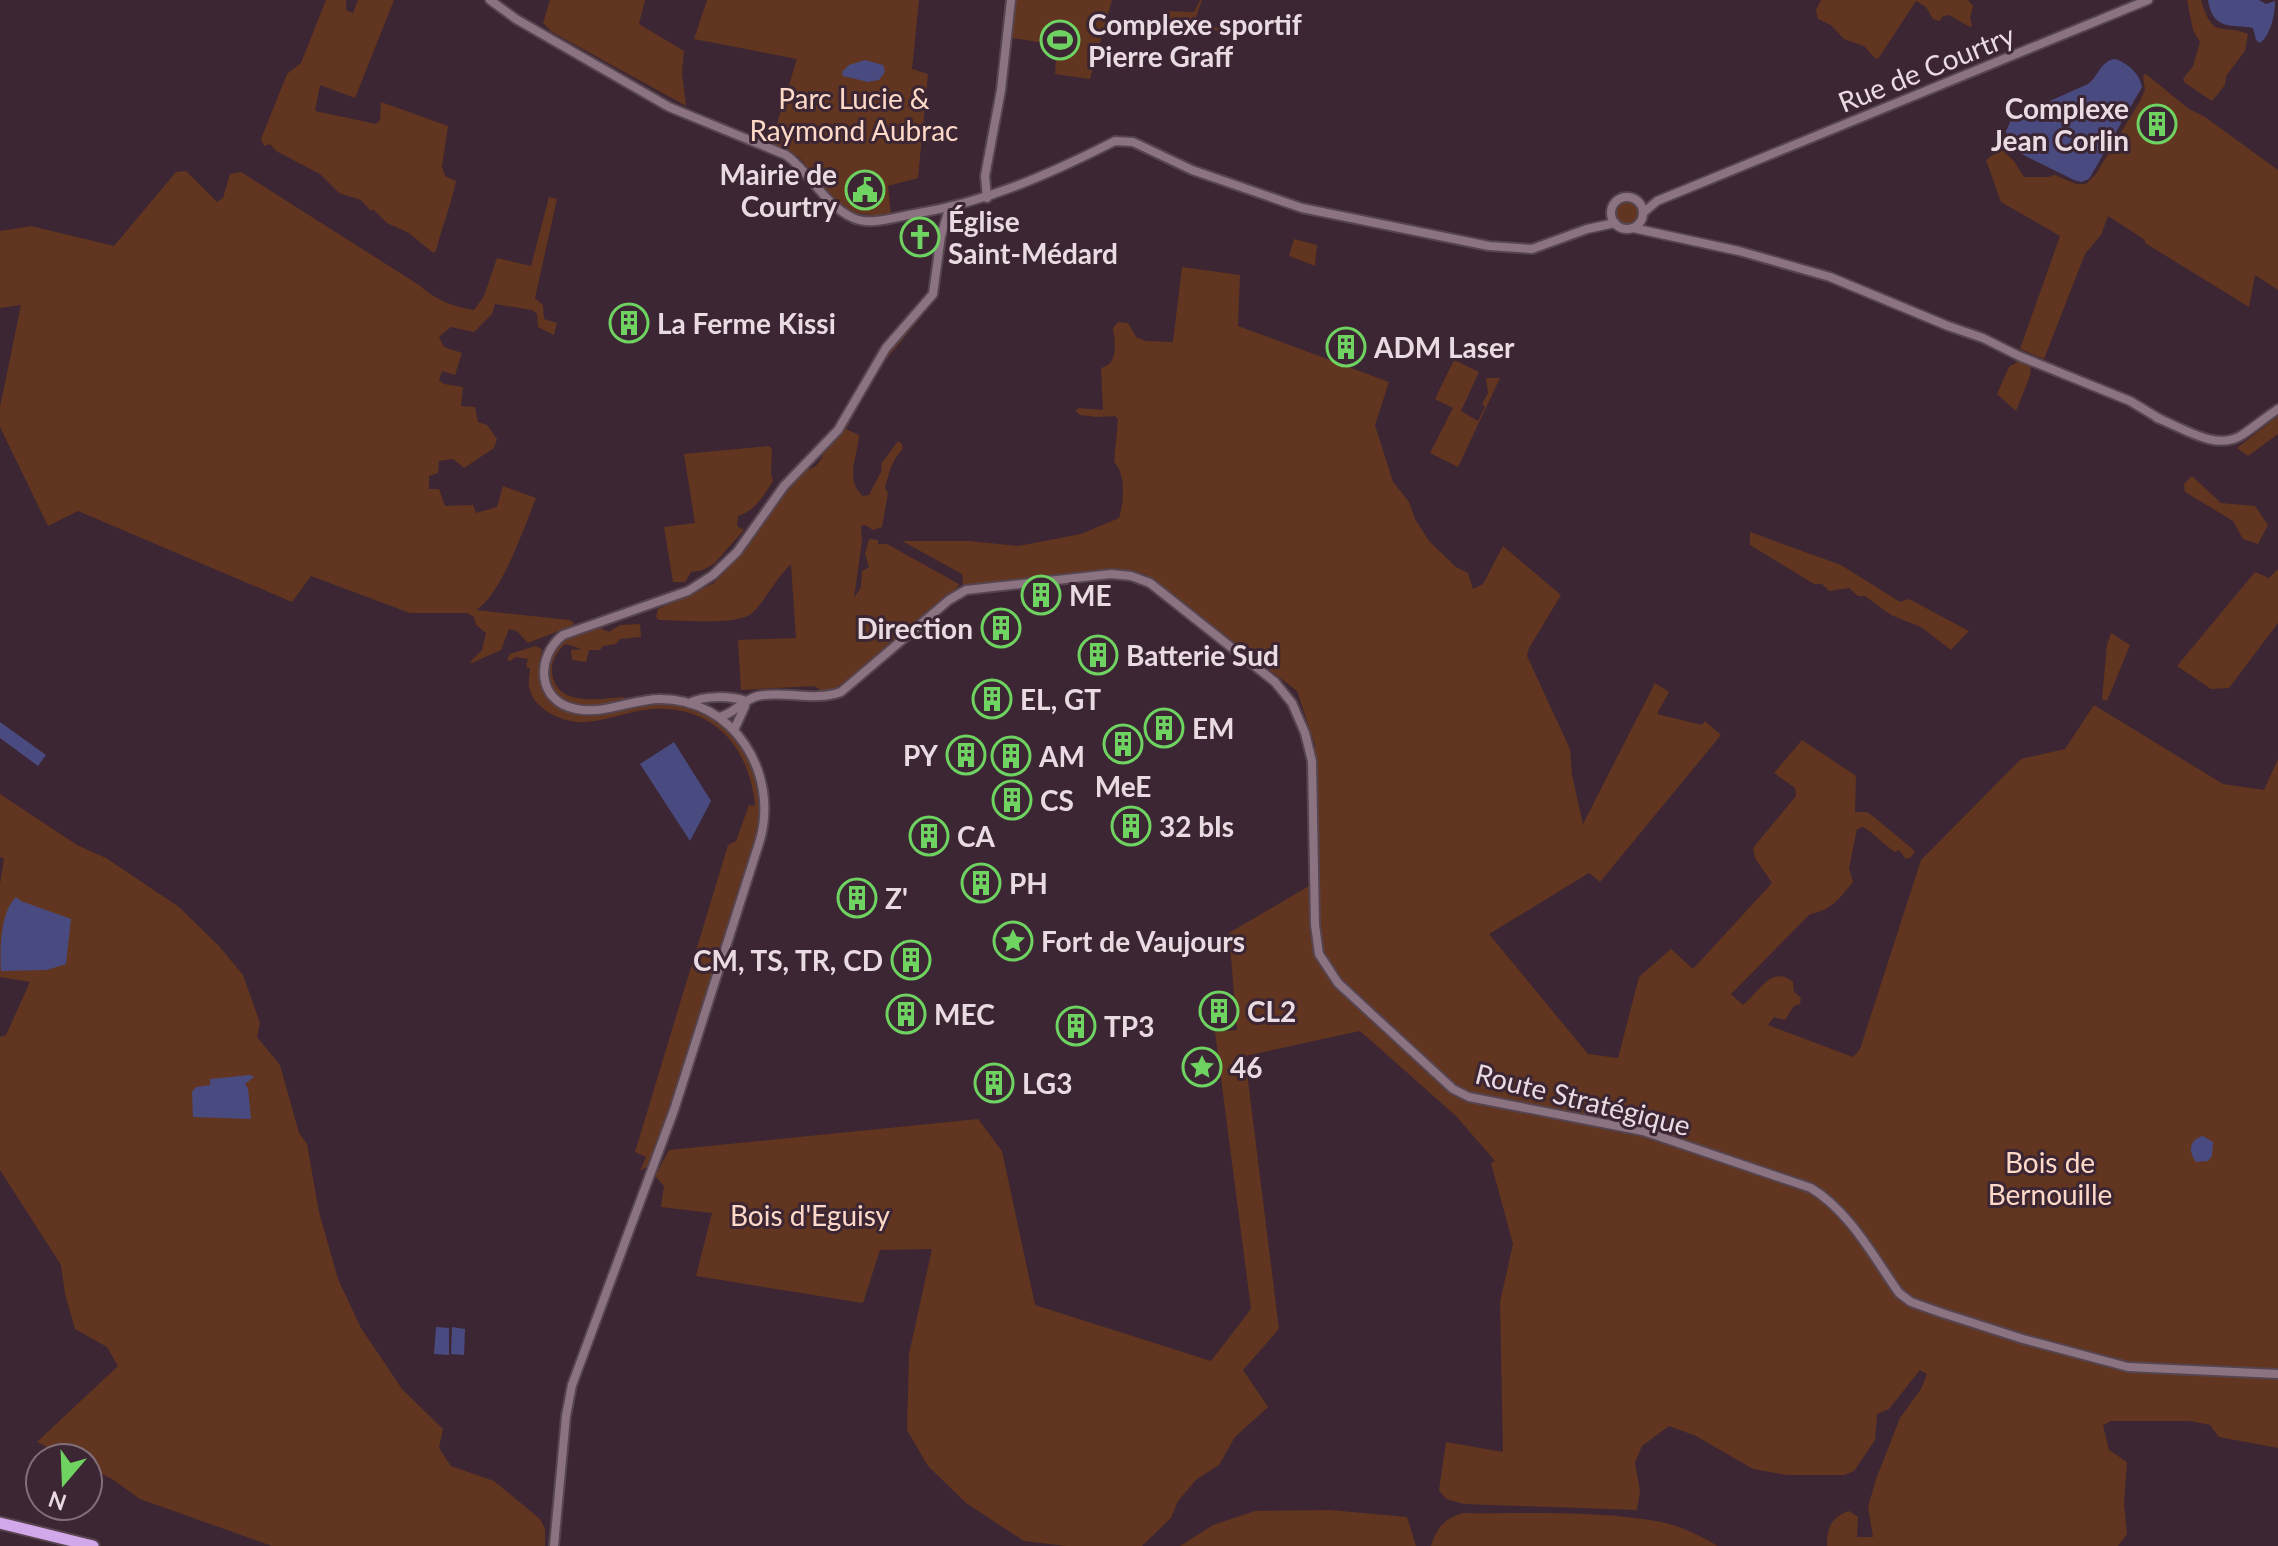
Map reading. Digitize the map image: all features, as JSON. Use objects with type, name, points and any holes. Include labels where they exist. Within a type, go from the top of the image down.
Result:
[{"type":"highway","points":[[0,1523],[93,1546]]},
{"type":"highway","points":[[0,1530],[65,1546]]},
{"type":"street","points":[[490,0],[516,19],[669,107],[786,155],[832,204],[854,218],[874,221],[949,209],[987,198],[1123,139],[1192,170],[1302,208],[1489,246],[1532,249],[1587,229],[1615,223]]},
{"type":"street","points":[[987,198],[985,176],[1001,90],[1011,0]]},
{"type":"street","name":"Rue de Courtry","points":[[1657,201],[2148,0]]},
{"type":"street","points":[[1587,229],[1607,217],[1616,202],[1625,198],[1638,202],[1657,201]]},
{"type":"street","points":[[1633,228],[1657,201]]},
{"type":"street","points":[[1638,202],[1650,227],[1658,232]]},
{"type":"street","points":[[554,1546],[566,1416],[572,1385],[674,1110],[763,830],[766,802],[761,776],[750,751],[719,717],[689,703],[651,699],[600,709],[579,710],[567,706],[555,699],[543,677],[546,655],[563,635],[664,601],[705,581],[737,552],[784,486],[838,430],[886,348],[932,296],[941,236],[949,209]]},
{"type":"street","points":[[1612,209],[1615,223],[1623,229],[1658,232],[1818,268],[1870,293],[2130,401],[2160,419],[2200,436],[2225,441],[2241,436],[2278,409]]},
{"type":"street","points":[[938,211],[941,236]]},
{"type":"street","name":"Route Stratégique","points":[[719,717],[758,696],[827,696],[841,692],[949,600],[966,590],[1111,574],[1131,576],[1150,583],[1275,682],[1292,703],[1305,733],[1312,761],[1315,925],[1319,954],[1338,983],[1453,1089],[1469,1097],[1642,1131],[1811,1188],[1845,1216],[1899,1293],[1911,1302],[2023,1339],[2128,1367],[2278,1374]]},
{"type":"street","points":[[689,703],[696,699],[737,698],[747,701],[731,728]]},
{"type":"street","points":[[731,728],[735,709]]},
{"type":"green space","points":[[326,0],[346,0],[346,10],[353,13],[358,0],[394,0],[355,98],[320,85],[315,111],[376,124],[380,120],[381,102],[448,126],[442,167],[445,176],[456,181],[433,253],[409,233],[387,223],[361,200],[339,193],[320,174],[276,151],[270,144],[264,146],[261,139],[287,74],[301,63]]},
{"type":"green space","points":[[550,0],[645,0],[639,24],[684,51],[682,73],[686,106],[552,32],[543,23]]},
{"type":"green space","name":"Parc Lucie & Raymond Aubrac","points":[[707,0],[919,0],[912,69],[928,74],[918,178],[888,186],[891,215],[852,213],[829,193],[799,157],[771,143],[797,59],[694,39]]},
{"type":"green space","name":"Complexe sportif Pierre Graff","points":[[1015,0],[1112,0],[1090,79],[1055,74],[1057,45],[1012,38]]},
{"type":"green space","points":[[1200,0],[1195,20],[1236,31],[1234,36],[1211,29],[1209,35],[1186,30],[1183,22],[1168,20],[1166,26],[1161,23],[1162,11],[1194,12]]},
{"type":"green space","points":[[1821,0],[1968,0],[1973,6],[1972,25],[1970,27],[1949,15],[1940,21],[1933,19],[1926,7],[1916,1],[1878,59],[1864,46],[1844,39],[1831,25],[1818,19],[1816,10]]},
{"type":"green space","points":[[2187,0],[2201,0],[2214,26],[2248,34],[2245,51],[2212,101],[2183,79],[2193,66],[2200,42],[2193,30]]},
{"type":"green space","points":[[2146,74],[2189,109],[2205,117],[2278,170],[2278,290],[2255,275],[2249,307],[2145,243],[2145,240],[2108,216],[2101,235],[2085,254],[2044,359],[2020,349],[2060,236],[2001,202],[1986,160],[2001,149],[2014,161],[2024,177],[2055,175],[2076,184],[2086,184],[2096,174],[2140,101],[2145,90],[2143,76]]},
{"type":"green space","points":[[186,171],[217,202],[223,198],[230,174],[241,172],[438,298],[474,310],[484,296],[497,258],[531,266],[549,197],[557,199],[535,298],[543,305],[544,319],[557,323],[554,335],[538,327],[537,314],[532,310],[495,304],[492,314],[474,332],[451,327],[439,337],[444,347],[462,353],[455,375],[442,371],[439,380],[444,384],[463,387],[461,406],[475,407],[478,422],[487,425],[497,439],[494,448],[464,468],[453,459],[439,461],[438,473],[429,476],[429,489],[439,489],[445,506],[473,505],[476,513],[497,507],[503,486],[536,498],[503,576],[476,610],[569,620],[574,625],[528,643],[517,631],[509,629],[501,650],[472,663],[482,650],[486,633],[467,613],[410,613],[311,576],[292,602],[78,511],[48,526],[0,427],[0,407],[21,305],[0,308],[0,231],[31,226],[114,246],[176,172]]},
{"type":"green space","points":[[1627,201],[1638,208],[1639,213],[1632,224],[1627,225],[1616,218],[1615,213],[1622,202]]},
{"type":"green space","points":[[991,210],[993,225],[948,227],[950,221],[953,224]]},
{"type":"green space","points":[[1294,239],[1317,245],[1315,266],[1289,256]]},
{"type":"green space","name":"Bois de Bernouille","points":[[1182,267],[1240,275],[1238,326],[1389,382],[1375,425],[1393,482],[1409,502],[1415,519],[1429,541],[1456,567],[1468,573],[1473,589],[1483,584],[1503,546],[1561,595],[1527,656],[1570,749],[1572,775],[1583,824],[1655,683],[1669,692],[1657,714],[1702,725],[1705,721],[1721,735],[1600,882],[1589,873],[1489,934],[1588,1054],[1618,1058],[1639,977],[1671,949],[1693,969],[1772,883],[1755,858],[1753,848],[1796,796],[1795,788],[1774,773],[1802,740],[1856,776],[1855,812],[1867,812],[1915,851],[1906,859],[1899,850],[1895,852],[1863,827],[1857,829],[1849,868],[1853,882],[1830,907],[1810,914],[1731,994],[1743,1005],[1772,978],[1785,977],[1793,982],[1794,992],[1801,998],[1800,1004],[1794,1006],[1785,1020],[1774,1017],[1768,1025],[1853,1057],[1860,1049],[1921,860],[2021,759],[2065,749],[2094,705],[2223,784],[2264,790],[2278,759],[2278,1448],[2219,1437],[2210,1425],[2190,1421],[2111,1421],[2103,1425],[2109,1450],[2127,1462],[2124,1503],[2127,1534],[2118,1546],[1827,1546],[1831,1524],[1849,1511],[1858,1517],[1857,1537],[1873,1537],[1868,1507],[1900,1418],[1921,1389],[1927,1374],[1920,1370],[1889,1409],[1877,1414],[1875,1440],[1854,1471],[1844,1475],[1787,1475],[1753,1469],[1696,1436],[1669,1426],[1642,1446],[1635,1463],[1640,1491],[1637,1510],[1464,1504],[1446,1499],[1439,1490],[1446,1442],[1503,1452],[1500,1302],[1513,1244],[1491,1163],[1495,1161],[1456,1116],[1360,1031],[1245,1056],[1279,1329],[1243,1370],[1268,1407],[1235,1437],[1219,1465],[1197,1479],[1178,1501],[1171,1518],[1142,1546],[1066,1546],[1024,1541],[966,1503],[928,1466],[907,1430],[909,1354],[932,1249],[880,1250],[863,1303],[696,1276],[712,1213],[661,1207],[664,1186],[655,1176],[669,1150],[978,1119],[1002,1151],[1035,1305],[1211,1361],[1251,1309],[1215,1032],[1237,1030],[1229,933],[1314,883],[1315,745],[1297,691],[1145,574],[1103,570],[963,585],[962,574],[902,541],[969,541],[1018,546],[1081,534],[1119,518],[1123,488],[1121,473],[1114,462],[1118,419],[1115,416],[1080,415],[1075,411],[1079,408],[1103,410],[1101,368],[1113,358],[1113,328],[1118,322],[1128,323],[1136,337],[1146,341],[1173,342]]},
{"type":"green space","points":[[928,304],[931,305],[879,368],[846,429],[859,435],[853,475],[857,490],[863,496],[869,495],[882,470],[881,464],[898,441],[903,449],[893,463],[885,488],[888,493],[882,527],[873,530],[861,526],[862,541],[854,598],[861,587],[862,571],[869,567],[865,554],[869,539],[878,540],[878,544],[887,544],[959,584],[853,677],[833,689],[822,691],[814,686],[741,690],[738,640],[796,638],[791,564],[757,608],[745,617],[722,621],[659,620],[656,617],[658,609],[714,583],[739,556],[751,540],[754,529],[782,495],[822,458],[882,358]]},
{"type":"green space","points":[[1454,360],[1479,372],[1461,411],[1478,421],[1488,393],[1486,378],[1500,378],[1458,467],[1430,453],[1453,408],[1435,399]]},
{"type":"green space","points":[[2019,361],[2031,365],[2030,376],[2016,411],[1997,394],[2009,367]]},
{"type":"green space","points":[[2278,416],[2278,434],[2248,456],[2237,448]]},
{"type":"green space","points":[[769,446],[772,450],[773,481],[754,506],[738,516],[737,526],[744,530],[714,564],[691,572],[685,582],[673,582],[664,527],[695,523],[684,454]]},
{"type":"green space","points":[[2192,476],[2221,503],[2255,506],[2268,525],[2258,544],[2243,539],[2233,521],[2185,492],[2184,484]]},
{"type":"green space","points":[[1750,532],[1841,565],[1900,602],[1909,599],[1969,631],[1951,650],[1921,627],[1891,615],[1849,588],[1829,591],[1822,584],[1814,584],[1750,545]]},
{"type":"green space","points":[[2278,569],[2278,623],[2229,688],[2211,689],[2177,666],[2255,572],[2269,578]]},
{"type":"green space","points":[[640,624],[641,637],[620,639],[616,644],[603,646],[600,650],[589,650],[586,662],[572,660],[571,650],[582,649],[565,644],[552,664],[555,683],[569,696],[591,699],[623,697],[626,700],[587,707],[570,704],[550,686],[548,659],[562,640],[598,627],[609,632],[620,625]]},
{"type":"green space","points":[[2111,633],[2130,645],[2107,701],[2102,699]]},
{"type":"green space","points":[[535,646],[542,649],[542,685],[559,706],[584,714],[657,702],[690,707],[712,717],[730,731],[746,753],[760,784],[762,814],[754,854],[648,1166],[640,1171],[646,1157],[635,1152],[728,845],[736,841],[749,805],[755,806],[752,785],[737,749],[725,734],[694,714],[652,709],[578,722],[551,714],[531,695],[530,668],[526,667],[528,659],[515,657],[507,660],[510,654]]},
{"type":"green space","points":[[0,794],[77,845],[106,858],[179,907],[243,975],[260,1023],[257,1037],[280,1065],[299,1133],[307,1144],[319,1212],[338,1279],[361,1328],[402,1389],[443,1429],[439,1448],[451,1466],[494,1481],[540,1519],[545,1529],[545,1546],[272,1546],[140,1499],[104,1475],[104,1442],[37,1442],[118,1366],[107,1347],[75,1329],[61,1265],[0,1170],[0,1037],[6,1035],[30,982],[0,977],[0,884],[4,858],[0,857]]},
{"type":"green space","points":[[1330,1510],[1407,1517],[1416,1546],[1180,1546],[1213,1525],[1255,1511]]},
{"type":"green space","points":[[1463,1513],[1562,1513],[1637,1518],[1676,1526],[1718,1546],[1431,1546],[1442,1525]]},
{"type":"water","points":[[2208,0],[2259,0],[2266,4],[2275,1],[2270,30],[2260,43],[2253,28],[2230,26],[2214,17]]},
{"type":"water","points":[[2115,59],[2133,70],[2142,87],[2089,179],[2081,182],[2074,180],[2017,152],[2007,139],[2006,131],[2012,118],[2088,84],[2106,63]]},
{"type":"water","points":[[865,60],[883,65],[885,72],[879,80],[868,82],[843,76],[842,72],[849,65]]},
{"type":"water","points":[[0,722],[46,755],[38,766],[0,738]]},
{"type":"water","points":[[674,742],[711,801],[690,841],[640,764]]},
{"type":"water","points":[[16,897],[71,919],[66,964],[47,970],[1,971],[4,921]]},
{"type":"water","points":[[254,1077],[245,1084],[251,1119],[193,1117],[192,1092],[196,1087],[210,1085],[210,1079]]},
{"type":"water","points":[[2203,1136],[2213,1142],[2212,1156],[2208,1161],[2196,1162],[2191,1146]]},
{"type":"water","points":[[436,1327],[449,1328],[449,1355],[434,1354]]},
{"type":"water","points":[[452,1327],[465,1329],[464,1355],[451,1354]]},
{"type":"place","name":"Complexe sportif Pierre Graff","points":[[1060,40]]},
{"type":"place","name":"Complexe Jean Corlin","points":[[2157,124]]},
{"type":"place","name":"Mairie de Courtry","points":[[865,190]]},
{"type":"place","name":"Église Saint-Médard","points":[[920,237]]},
{"type":"place","name":"La Ferme Kissi","points":[[629,323]]},
{"type":"place","name":"ADM Laser","points":[[1346,347]]},
{"type":"place","name":"ME","points":[[1041,595]]},
{"type":"place","name":"Direction","points":[[1001,628]]},
{"type":"place","name":"Batterie Sud","points":[[1098,655]]},
{"type":"place","name":"EL, GT","points":[[992,699]]},
{"type":"place","name":"EM","points":[[1164,728]]},
{"type":"place","name":"MeE","points":[[1123,744]]},
{"type":"place","name":"PY","points":[[966,755]]},
{"type":"place","name":"AM","points":[[1011,756]]},
{"type":"place","name":"CS","points":[[1012,800]]},
{"type":"place","name":"32 bIs","points":[[1131,826]]},
{"type":"place","name":"CA","points":[[929,836]]},
{"type":"place","name":"PH","points":[[981,883]]},
{"type":"place","name":"Z'","points":[[857,898]]},
{"type":"place","name":"Fort de Vaujours","points":[[1013,941]]},
{"type":"place","name":"CM, TS, TR, CD","points":[[911,960]]},
{"type":"place","name":"CL2","points":[[1219,1011]]},
{"type":"place","name":"MEC","points":[[906,1014]]},
{"type":"place","name":"TP3","points":[[1076,1026]]},
{"type":"place","name":"46","points":[[1202,1067]]},
{"type":"place","name":"LG3","points":[[994,1083]]},
{"type":"park label","name":"Bois d'Eguisy","points":[[810,1215]]}]
